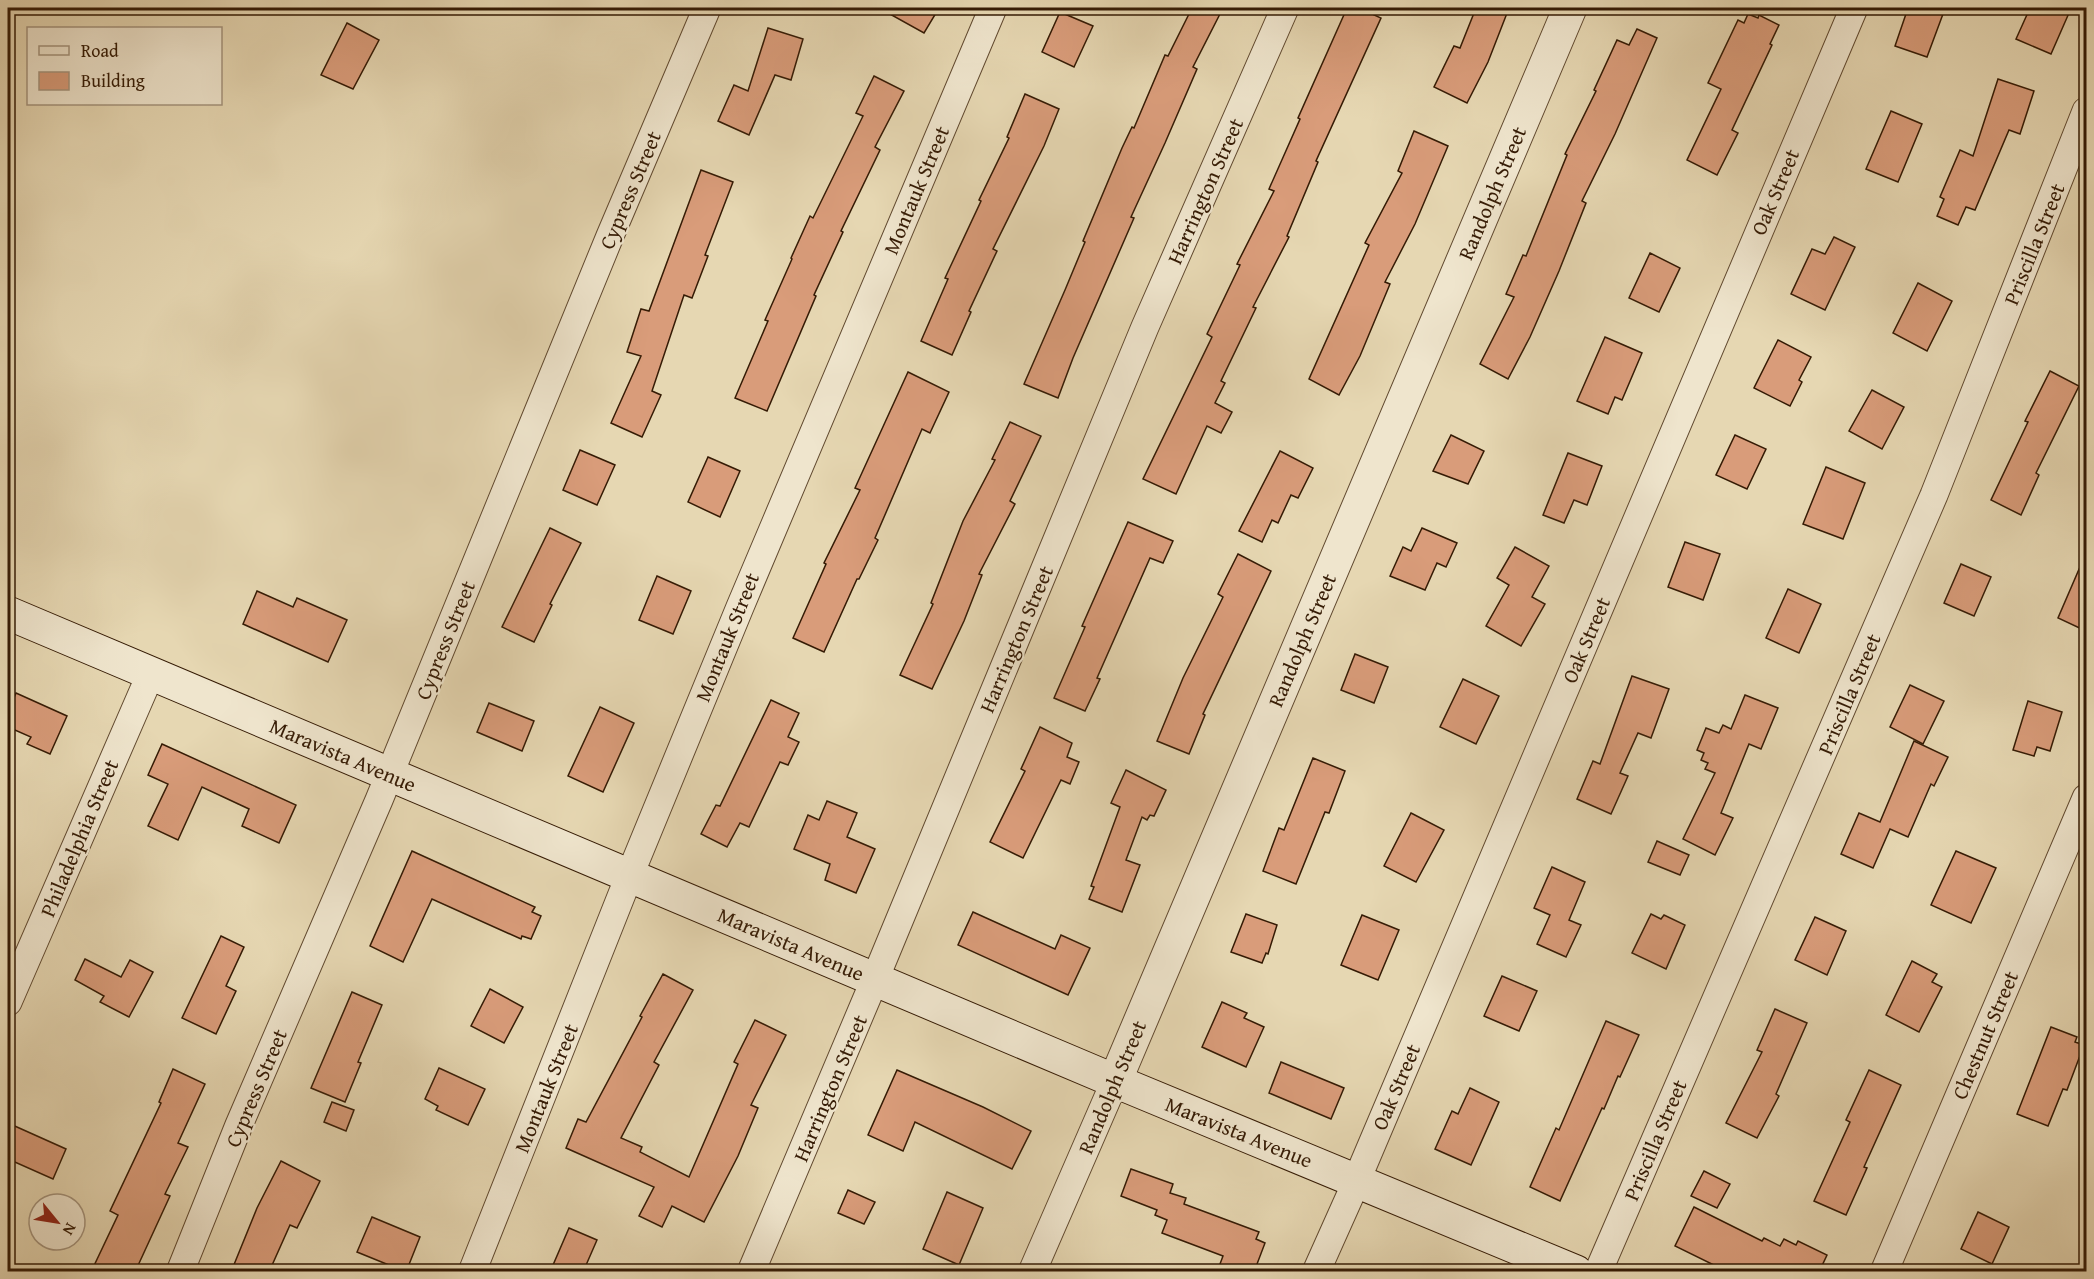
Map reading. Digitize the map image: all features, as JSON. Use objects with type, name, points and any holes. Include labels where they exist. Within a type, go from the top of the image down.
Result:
[{"type":"main road","name":"Randolph Street","points":[[1115,1081],[1570,8]]},
{"type":"main road","name":"Maravista Avenue","points":[[8,612],[1115,1081],[1357,1179],[1576,1272]]},
{"type":"street","name":"Cypress Street","points":[[180,1272],[239,1125],[389,775],[610,236],[707,8]]},
{"type":"street","name":"Montauk Street","points":[[472,1272],[629,876],[993,8]]},
{"type":"street","name":"Harrington Street","points":[[751,1272],[1145,327],[1285,8]]},
{"type":"street","name":"Oak Street","points":[[1316,1272],[1854,8]]},
{"type":"street","name":"Priscilla Street","points":[[1598,1272],[1934,495],[2086,111]]},
{"type":"street","name":"Philadelphia Street","points":[[8,1002],[151,673]]},
{"type":"street","name":"Chestnut Street","points":[[1884,1272],[2086,798]]},
{"type":"street","name":"Randolph Street","points":[[1032,1272],[1115,1081]]},
{"type":"building","points":[[879,8],[939,8],[924,33]]},
{"type":"building","points":[[1192,8],[1223,8],[1193,67],[1197,69],[1131,217],[1134,218],[1058,398],[1024,384],[1085,242],[1083,241],[1122,148],[1132,127],[1134,128],[1165,55],[1168,56]]},
{"type":"building","points":[[1347,8],[1359,8],[1381,18],[1316,161],[1318,162],[1287,236],[1289,237],[1253,307],[1256,308],[1221,381],[1225,383],[1215,403],[1232,412],[1221,433],[1207,426],[1176,494],[1143,479],[1212,337],[1207,334],[1240,265],[1237,264],[1274,191],[1269,189]]},
{"type":"building","points":[[1476,8],[1509,8],[1488,62],[1467,103],[1434,87],[1454,46],[1460,48]]},
{"type":"building","points":[[1908,8],[1926,8],[1943,14],[1927,57],[1895,46]]},
{"type":"building","points":[[2030,8],[2056,8],[2069,13],[2051,54],[2016,39]]},
{"type":"building","points":[[1060,12],[1093,26],[1074,67],[1042,52]]},
{"type":"building","points":[[1748,14],[1758,18],[1759,15],[1779,25],[1732,130],[1738,133],[1717,175],[1687,160],[1721,89],[1708,83],[1738,20],[1744,23]]},
{"type":"building","points":[[347,23],[379,40],[353,89],[321,75]]},
{"type":"building","points":[[768,28],[803,39],[791,80],[775,75],[749,135],[718,121],[734,85],[748,91]]},
{"type":"building","points":[[1637,29],[1657,38],[1615,134],[1582,201],[1586,203],[1559,271],[1530,337],[1508,379],[1480,364],[1514,297],[1506,294],[1523,255],[1526,256],[1567,155],[1565,154],[1596,91],[1594,90],[1617,40],[1629,45]]},
{"type":"building","points":[[874,76],[904,91],[875,147],[880,150],[841,231],[843,232],[814,295],[816,296],[767,411],[735,398],[768,321],[765,320],[810,216],[813,218],[863,116],[856,113]]},
{"type":"building","points":[[1998,79],[2034,91],[2020,134],[2009,130],[1975,210],[1966,207],[1958,225],[1937,216],[1944,199],[1940,197],[1960,150],[1973,156]]},
{"type":"building","points":[[1025,94],[1059,109],[1044,146],[993,249],[997,251],[969,311],[971,312],[952,355],[921,341],[948,279],[945,278],[1009,138],[1007,137]]},
{"type":"building","points":[[1891,111],[1922,124],[1898,182],[1866,169]]},
{"type":"building","points":[[1414,131],[1448,146],[1415,224],[1385,282],[1390,284],[1360,356],[1339,395],[1309,379],[1369,245],[1365,243],[1402,173],[1398,171]]},
{"type":"building","points":[[701,170],[733,182],[705,255],[708,256],[692,298],[684,295],[652,391],[661,395],[642,437],[611,423],[641,356],[627,352],[641,309],[649,311]]},
{"type":"building","points":[[1834,237],[1855,247],[1825,310],[1791,294],[1812,249],[1825,254]]},
{"type":"building","points":[[1650,253],[1680,268],[1659,312],[1629,298]]},
{"type":"building","points":[[1918,283],[1952,301],[1927,351],[1893,333]]},
{"type":"building","points":[[1605,337],[1642,353],[1622,400],[1615,397],[1608,414],[1577,401]]},
{"type":"building","points":[[1778,340],[1811,357],[1799,380],[1802,382],[1790,406],[1754,388]]},
{"type":"building","points":[[2050,371],[2079,386],[2036,473],[2039,475],[2021,515],[1991,500],[2028,422],[2025,421]]},
{"type":"building","points":[[908,372],[949,392],[930,433],[922,429],[875,538],[878,540],[857,579],[824,652],[793,638],[826,564],[824,563],[860,490],[855,488]]},
{"type":"building","points":[[1872,390],[1904,407],[1882,449],[1849,431]]},
{"type":"building","points":[[1010,422],[1041,436],[1010,501],[1015,504],[979,574],[982,575],[964,621],[932,689],[900,675],[933,604],[931,603],[963,521],[995,460],[992,459]]},
{"type":"building","points":[[1451,435],[1484,451],[1468,484],[1433,471]]},
{"type":"building","points":[[1735,435],[1766,449],[1747,489],[1716,475]]},
{"type":"building","points":[[580,450],[615,465],[597,505],[563,490]]},
{"type":"building","points":[[1280,451],[1313,468],[1298,498],[1291,495],[1278,523],[1272,520],[1262,542],[1239,531]]},
{"type":"building","points":[[1568,453],[1602,466],[1587,505],[1574,500],[1564,523],[1543,515]]},
{"type":"building","points":[[708,457],[740,471],[720,517],[688,502]]},
{"type":"building","points":[[1826,467],[1865,483],[1843,539],[1803,524]]},
{"type":"building","points":[[1128,522],[1173,541],[1163,563],[1150,558],[1097,678],[1100,679],[1085,711],[1054,698],[1085,627],[1082,626]]},
{"type":"building","points":[[550,528],[581,543],[550,604],[552,605],[534,642],[502,627]]},
{"type":"building","points":[[1422,528],[1457,543],[1446,567],[1437,563],[1425,590],[1390,576],[1403,547],[1411,551]]},
{"type":"building","points":[[1685,542],[1720,554],[1703,600],[1668,587]]},
{"type":"building","points":[[1515,547],[1549,566],[1532,597],[1545,604],[1521,646],[1486,626],[1509,585],[1497,578]]},
{"type":"building","points":[[2086,553],[2086,631],[2058,618]]},
{"type":"building","points":[[1238,554],[1271,571],[1203,714],[1205,715],[1189,754],[1157,741],[1183,678],[1223,597],[1218,594]]},
{"type":"building","points":[[1961,564],[1991,577],[1974,616],[1944,603]]},
{"type":"building","points":[[657,576],[691,591],[673,634],[639,620]]},
{"type":"building","points":[[1788,589],[1821,604],[1799,653],[1766,638]]},
{"type":"building","points":[[257,591],[293,607],[297,598],[347,620],[328,662],[243,624]]},
{"type":"building","points":[[1355,654],[1388,667],[1374,703],[1341,690]]},
{"type":"building","points":[[1632,676],[1669,689],[1651,738],[1638,733],[1620,773],[1628,776],[1611,814],[1577,799],[1593,761],[1600,764]]},
{"type":"building","points":[[1463,679],[1499,696],[1476,744],[1440,727]]},
{"type":"building","points":[[1910,685],[1944,701],[1923,744],[1890,727]]},
{"type":"building","points":[[16,693],[67,716],[50,754],[27,744],[31,737],[8,727],[8,712]]},
{"type":"building","points":[[1745,695],[1778,708],[1761,749],[1749,744],[1721,813],[1733,818],[1715,855],[1683,839],[1715,773],[1705,769],[1708,763],[1701,760],[1704,753],[1697,750],[1706,728],[1719,733],[1723,725],[1731,729]]},
{"type":"building","points":[[771,700],[799,713],[788,737],[799,742],[788,765],[780,762],[749,827],[740,823],[727,847],[701,834],[716,805],[720,806]]},
{"type":"building","points":[[2028,701],[2062,712],[2050,751],[2037,747],[2034,756],[2013,750]]},
{"type":"building","points":[[489,703],[534,721],[522,751],[477,732]]},
{"type":"building","points":[[600,707],[634,723],[603,792],[568,776]]},
{"type":"building","points":[[1040,727],[1072,743],[1067,757],[1079,762],[1070,784],[1061,780],[1023,858],[990,842],[1025,771],[1021,769]]},
{"type":"building","points":[[1914,741],[1948,757],[1934,786],[1931,784],[1908,837],[1890,829],[1873,868],[1841,854],[1859,813],[1880,822]]},
{"type":"building","points":[[162,744],[296,805],[279,843],[242,826],[249,809],[202,787],[178,840],[148,826],[168,784],[148,775]]},
{"type":"building","points":[[1313,758],[1345,771],[1329,813],[1325,812],[1296,884],[1263,871],[1279,828],[1284,830]]},
{"type":"building","points":[[1126,770],[1166,790],[1154,816],[1150,815],[1147,820],[1142,817],[1126,860],[1140,865],[1122,912],[1089,899],[1094,887],[1091,886],[1120,807],[1111,803]]},
{"type":"building","points":[[827,801],[857,813],[847,837],[875,849],[856,893],[825,880],[830,864],[794,849],[808,815],[819,820]]},
{"type":"building","points":[[1411,813],[1444,830],[1416,882],[1384,866]]},
{"type":"building","points":[[1657,841],[1689,855],[1680,875],[1648,862]]},
{"type":"building","points":[[412,851],[535,907],[532,912],[541,916],[531,939],[522,936],[521,939],[432,899],[403,962],[370,946]]},
{"type":"building","points":[[1956,851],[1996,868],[1971,923],[1931,905]]},
{"type":"building","points":[[1552,867],[1585,882],[1569,920],[1581,925],[1566,957],[1537,944],[1550,915],[1534,908]]},
{"type":"building","points":[[973,912],[1055,949],[1061,935],[1090,948],[1068,995],[958,945]]},
{"type":"building","points":[[1246,914],[1277,925],[1268,954],[1266,953],[1262,963],[1231,952]]},
{"type":"building","points":[[1651,914],[1661,919],[1664,915],[1685,925],[1666,969],[1632,953]]},
{"type":"building","points":[[1362,915],[1399,930],[1378,980],[1341,965]]},
{"type":"building","points":[[1815,917],[1846,931],[1827,975],[1795,960]]},
{"type":"building","points":[[221,936],[244,947],[226,986],[236,991],[216,1034],[182,1018]]},
{"type":"building","points":[[85,959],[121,977],[130,960],[153,972],[129,1017],[100,1002],[104,996],[75,980]]},
{"type":"building","points":[[1912,961],[1937,974],[1932,982],[1942,987],[1919,1032],[1886,1015]]},
{"type":"building","points":[[663,974],[693,990],[654,1062],[659,1065],[621,1138],[642,1147],[640,1152],[689,1177],[738,1064],[734,1062],[755,1020],[786,1035],[751,1105],[758,1108],[738,1156],[704,1222],[672,1206],[662,1227],[639,1216],[654,1187],[566,1148],[578,1119],[586,1122]]},
{"type":"building","points":[[1502,976],[1537,991],[1519,1031],[1484,1016]]},
{"type":"building","points":[[490,989],[523,1007],[504,1043],[471,1026]]},
{"type":"building","points":[[352,992],[382,1005],[358,1062],[361,1063],[345,1102],[311,1088]]},
{"type":"building","points":[[1222,1002],[1247,1013],[1244,1018],[1264,1027],[1246,1067],[1202,1047]]},
{"type":"building","points":[[1775,1009],[1807,1023],[1776,1094],[1779,1096],[1757,1138],[1726,1123],[1762,1052],[1757,1050]]},
{"type":"building","points":[[1606,1021],[1639,1035],[1604,1109],[1602,1108],[1560,1201],[1530,1187],[1556,1128],[1559,1130]]},
{"type":"building","points":[[2051,1027],[2077,1037],[2075,1042],[2084,1045],[2067,1090],[2063,1089],[2048,1126],[2017,1114]]},
{"type":"building","points":[[1281,1062],[1344,1088],[1331,1119],[1269,1093]]},
{"type":"building","points":[[439,1068],[485,1089],[468,1125],[436,1110],[438,1106],[425,1099]]},
{"type":"building","points":[[173,1069],[205,1084],[178,1143],[188,1147],[165,1194],[170,1196],[135,1272],[91,1272],[118,1215],[110,1211],[161,1103],[159,1102]]},
{"type":"building","points":[[897,1070],[983,1107],[1031,1131],[1012,1169],[915,1122],[903,1151],[868,1135]]},
{"type":"building","points":[[1869,1070],[1901,1085],[1864,1167],[1867,1168],[1846,1215],[1814,1201],[1850,1122],[1846,1120]]},
{"type":"building","points":[[1470,1088],[1499,1102],[1471,1165],[1435,1149],[1452,1111],[1458,1114]]},
{"type":"building","points":[[332,1102],[354,1110],[346,1131],[324,1122]]},
{"type":"building","points":[[8,1123],[66,1149],[53,1179],[8,1159]]},
{"type":"building","points":[[281,1161],[320,1181],[297,1228],[290,1225],[269,1272],[231,1272],[257,1208]]},
{"type":"building","points":[[1131,1169],[1173,1184],[1170,1193],[1186,1198],[1184,1204],[1259,1232],[1256,1239],[1265,1243],[1254,1272],[1217,1272],[1223,1256],[1162,1233],[1167,1220],[1155,1215],[1157,1210],[1121,1196]]},
{"type":"building","points":[[1704,1171],[1730,1184],[1717,1208],[1691,1196]]},
{"type":"building","points":[[848,1190],[875,1202],[864,1224],[838,1213]]},
{"type":"building","points":[[947,1192],[983,1208],[959,1265],[923,1249]]},
{"type":"building","points":[[1694,1207],[1762,1241],[1764,1238],[1780,1246],[1784,1239],[1796,1245],[1798,1241],[1827,1255],[1819,1272],[1728,1272],[1675,1246]]},
{"type":"building","points":[[1978,1212],[2009,1227],[1992,1264],[1961,1249]]},
{"type":"building","points":[[372,1217],[420,1237],[406,1272],[357,1252]]},
{"type":"building","points":[[569,1228],[597,1240],[583,1272],[550,1272]]}]
